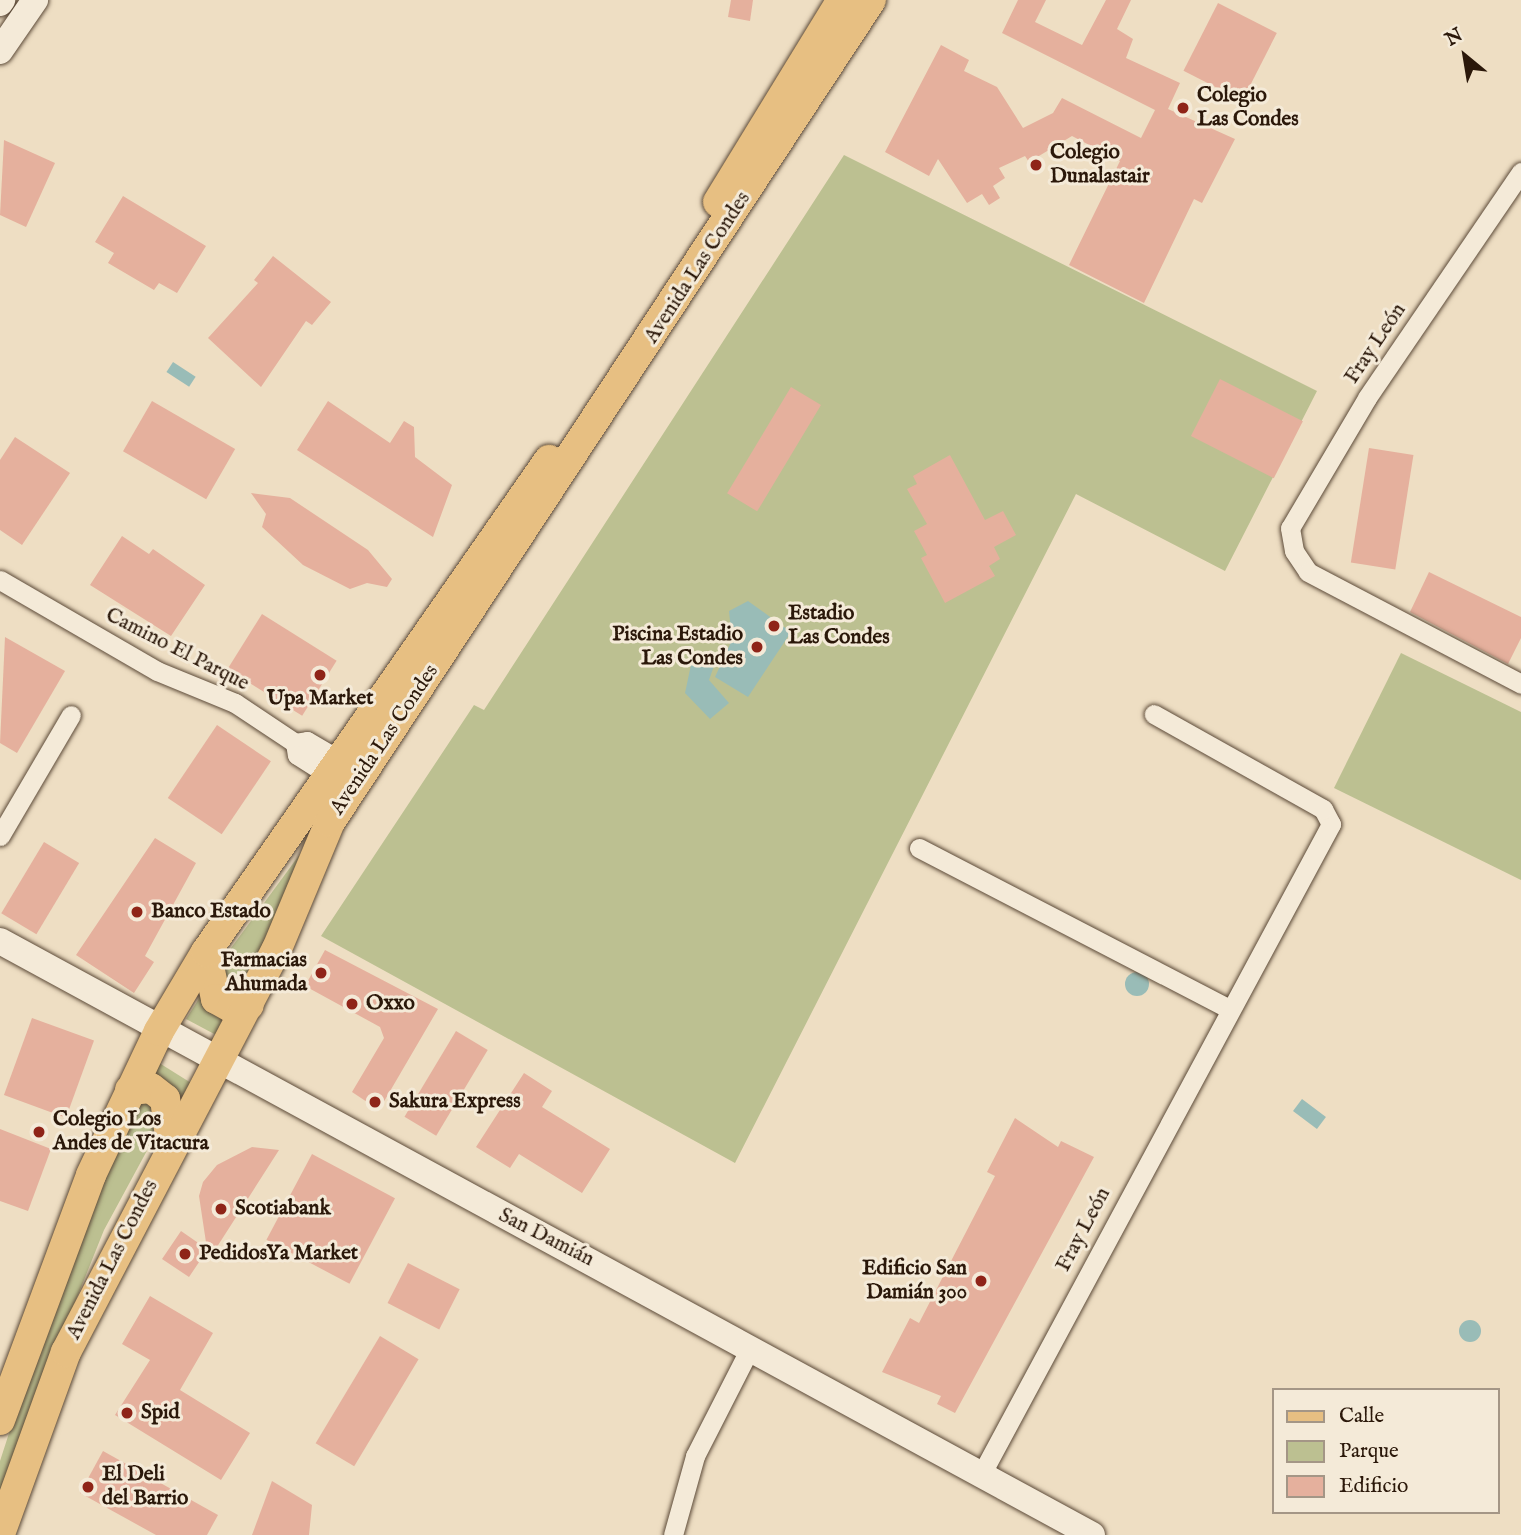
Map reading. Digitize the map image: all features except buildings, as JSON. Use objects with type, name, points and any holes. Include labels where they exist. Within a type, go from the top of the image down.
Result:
[{"type":"main road","points":[[0,51],[35,0]]},
{"type":"main road","name":"Avenida Las Condes","points":[[0,1420],[68,1232],[159,1031],[206,952],[337,769],[643,320],[842,0]]},
{"type":"main road","name":"Avenida Las Condes","points":[[0,1534],[53,1381],[171,1146],[248,1005],[336,812],[871,0]]},
{"type":"main road","name":"San Damián","points":[[0,941],[217,1063],[982,1473],[1092,1535]]},
{"type":"main road","points":[[206,952],[216,999],[232,1008],[248,1005]]},
{"type":"main road","points":[[130,1090],[150,1088],[165,1099],[171,1146]]},
{"type":"street","name":"Fray León","points":[[1521,172],[1367,398],[1290,528],[1294,551],[1308,572],[1521,684]]},
{"type":"street","name":"Camino El Parque","points":[[0,580],[157,671],[235,703],[295,743],[307,741],[337,769]]},
{"type":"street","name":"Fray León","points":[[982,1473],[1331,815],[1154,714]]},
{"type":"street","points":[[0,835],[71,715]]},
{"type":"street","points":[[919,848],[1230,1009]]},
{"type":"street","points":[[673,1535],[695,1456],[750,1348]]},
{"type":"green space","name":"Estadio Las Condes","points":[[844,155],[1317,391],[1225,571],[1076,494],[735,1163],[321,936],[474,705],[484,710]]},
{"type":"green space","points":[[1401,653],[1521,712],[1521,880],[1334,788]]},
{"type":"green space","points":[[300,854],[270,932],[239,994],[229,998],[217,967]]},
{"type":"green space","points":[[200,997],[229,1018],[218,1036],[186,1019]]},
{"type":"green space","points":[[156,1061],[191,1083],[182,1097],[147,1075]]},
{"type":"green space","points":[[152,1100],[156,1134],[104,1230],[0,1490],[0,1461],[24,1387],[135,1101]]},
{"type":"water","points":[[173,362],[196,377],[189,387],[166,372]]},
{"type":"water","name":"Piscina Estadio Las Condes","points":[[748,601],[791,632],[748,697],[715,677],[732,640],[729,611]]},
{"type":"water","points":[[692,660],[714,666],[709,680],[729,703],[710,719],[685,693]]},
{"type":"water","points":[[1137,972],[1146,975],[1149,984],[1146,993],[1137,996],[1128,993],[1125,984],[1128,975]]},
{"type":"water","points":[[1302,1099],[1326,1117],[1317,1129],[1293,1111]]},
{"type":"water","points":[[1470,1320],[1478,1323],[1481,1331],[1478,1339],[1470,1342],[1462,1339],[1459,1331],[1462,1323]]},
{"type":"place","name":"Colegio Las Condes","points":[[1183,108]]},
{"type":"place","name":"Colegio Dunalastair","points":[[1036,165]]},
{"type":"place","name":"Estadio Las Condes","points":[[774,626]]},
{"type":"place","name":"Piscina Estadio Las Condes","points":[[757,647]]},
{"type":"place","name":"Upa Market","points":[[320,675]]},
{"type":"place","name":"Banco Estado","points":[[137,912]]},
{"type":"place","name":"Farmacias Ahumada","points":[[321,973]]},
{"type":"place","name":"Oxxo","points":[[352,1004]]},
{"type":"place","name":"Sakura Express","points":[[375,1102]]},
{"type":"place","name":"Colegio Los Andes de Vitacura","points":[[39,1132]]},
{"type":"place","name":"Scotiabank","points":[[221,1209]]},
{"type":"place","name":"PedidosYa Market","points":[[185,1254]]},
{"type":"place","name":"Edificio San Damián 300","points":[[981,1281]]},
{"type":"place","name":"Spid","points":[[127,1413]]},
{"type":"place","name":"El Deli del Barrio","points":[[88,1487]]}]
